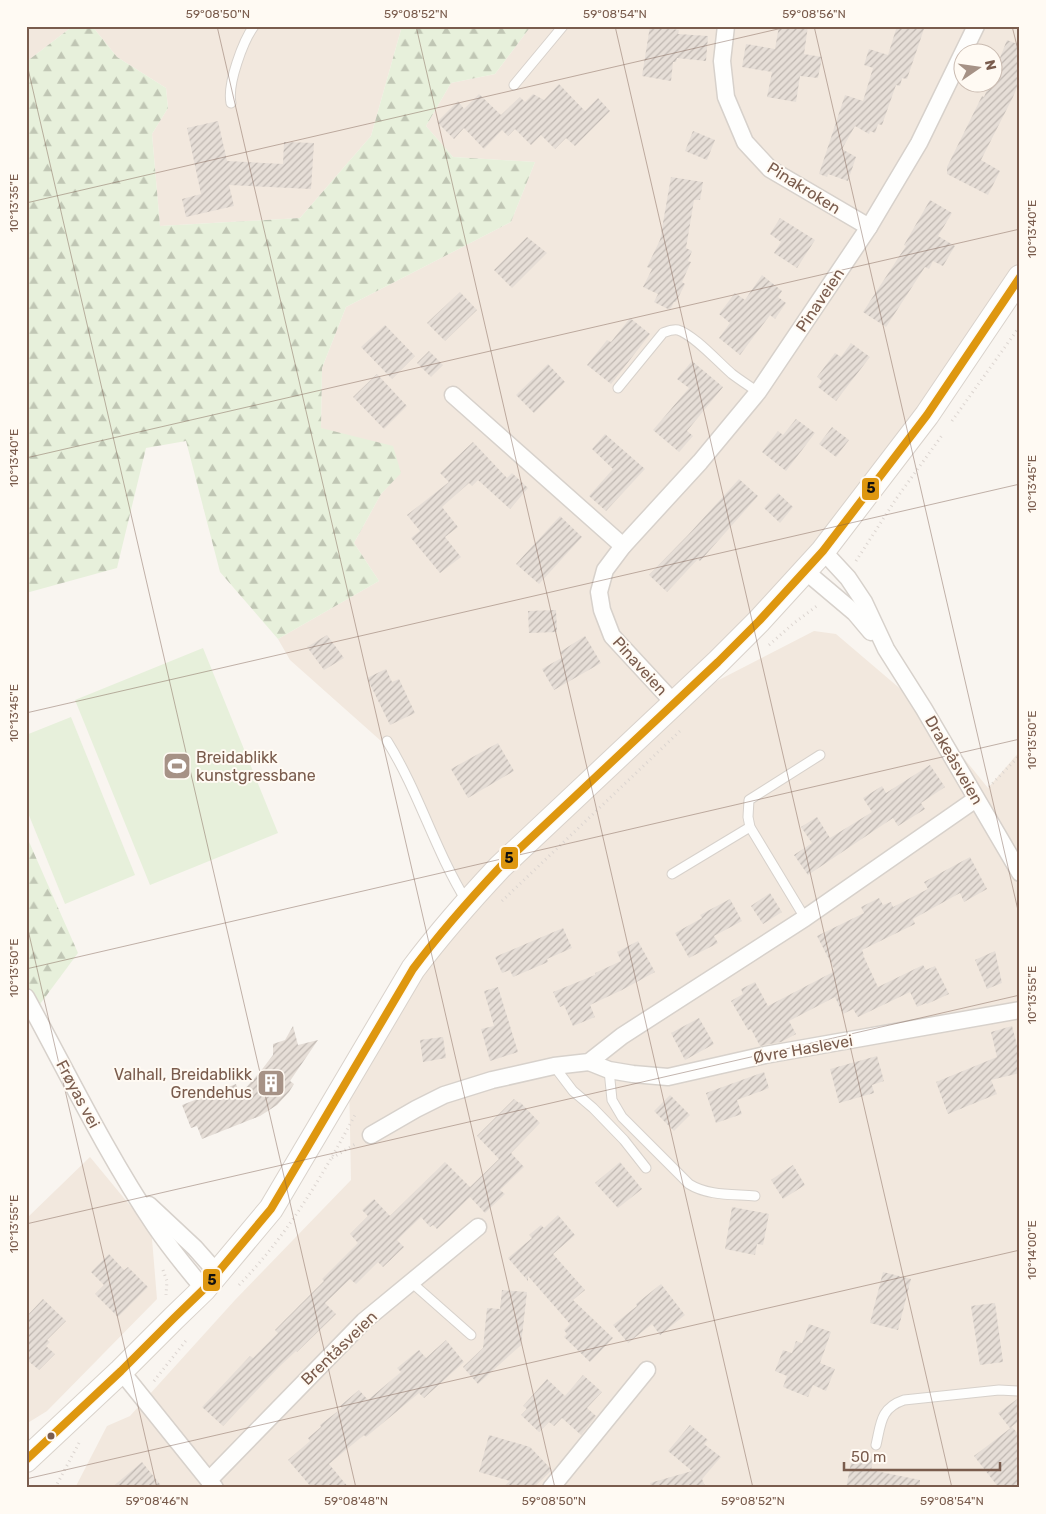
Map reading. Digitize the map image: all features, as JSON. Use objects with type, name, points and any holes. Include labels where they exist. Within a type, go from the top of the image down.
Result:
[{"type":"main road","points":[[26,1460],[121,1371],[211,1282],[271,1209],[413,969],[438,936],[467,902],[507,861],[759,621],[823,551],[927,415],[1020,277]]},
{"type":"street","name":"Pinakroken","points":[[726,26],[722,61],[726,97],[745,142],[770,169],[868,227]]},
{"type":"street","name":"Pinaveien","points":[[674,703],[612,636],[602,610],[599,592],[605,570],[623,546],[700,462],[758,392],[868,227],[919,143],[976,26]]},
{"type":"street","points":[[453,395],[623,546]]},
{"type":"street","name":"Drakeåsveien","points":[[823,551],[848,578],[864,602],[886,649],[924,709],[1020,873]]},
{"type":"street","name":"Drakeåsveien","points":[[804,570],[855,613],[886,649]]},
{"type":"street","points":[[589,1062],[622,1036],[805,918],[976,799]]},
{"type":"street","name":"Frøyas vei","points":[[26,997],[109,1150],[155,1226],[182,1263],[211,1282]]},
{"type":"street","name":"Øvre Haslevei","points":[[371,1135],[444,1095],[492,1080],[554,1066],[589,1062],[609,1070],[668,1077],[765,1055],[1020,1010]]},
{"type":"street","name":"Brentåsveien","points":[[121,1371],[212,1484],[364,1321],[478,1227]]},
{"type":"street","points":[[551,1488],[647,1370]]},
{"type":"lane","points":[[231,103],[230,92],[236,66],[248,35],[254,26]]},
{"type":"lane","points":[[514,85],[563,26]]},
{"type":"lane","points":[[618,388],[663,333],[676,330],[694,340],[732,374],[758,392]]},
{"type":"lane","points":[[387,741],[402,766],[436,845],[467,902]]},
{"type":"lane","points":[[805,918],[750,827],[748,817],[749,800],[820,755]]},
{"type":"lane","points":[[672,874],[750,827]]},
{"type":"lane","points":[[554,1066],[573,1091],[593,1108],[624,1140],[646,1168]]},
{"type":"lane","points":[[609,1070],[612,1100],[622,1117],[689,1184],[706,1192],[755,1196]]},
{"type":"lane","points":[[411,1282],[471,1335]]},
{"type":"lane","points":[[876,1445],[883,1415],[898,1402],[916,1397],[999,1390],[1020,1391]]},
{"type":"path","points":[[952,422],[1020,326]]},
{"type":"path","points":[[851,568],[896,499],[946,430]]},
{"type":"path","points":[[764,650],[794,623],[821,603]]},
{"type":"path","points":[[500,903],[683,728]]},
{"type":"path","points":[[976,799],[1020,755]]},
{"type":"path","points":[[360,1105],[332,1158],[371,1135]]},
{"type":"path","points":[[55,1488],[82,1436]]},
{"type":"shaded area","points":[[26,26],[73,26],[26,62]]},
{"type":"shaded area","points":[[92,26],[402,26],[371,136],[300,218],[160,226],[152,134],[168,108],[166,88],[117,57]]},
{"type":"shaded area","points":[[531,26],[1020,26],[1020,277],[874,485],[676,702],[814,631],[836,634],[924,709],[988,788],[1020,751],[1020,1488],[75,1488],[107,1426],[130,1416],[235,1300],[351,1180],[349,1078],[467,902],[399,757],[290,660],[278,639],[379,581],[354,543],[381,494],[400,473],[321,428],[322,368],[346,307],[511,222],[535,162],[453,157],[426,126],[451,83],[495,74]]},
{"type":"shaded area","points":[[90,1157],[128,1203],[151,1227],[157,1299],[47,1411],[26,1424],[26,1219]]},
{"type":"green space","points":[[73,26],[92,26],[117,57],[166,88],[168,108],[152,134],[160,226],[300,218],[371,136],[402,26],[531,26],[495,74],[451,83],[426,126],[453,157],[535,162],[511,222],[346,307],[322,368],[321,428],[393,446],[401,473],[381,494],[354,543],[379,581],[278,639],[220,572],[186,441],[146,448],[117,568],[26,593],[26,62]]},
{"type":"green space","name":"Breidablikk kunstgressbane","points":[[203,648],[278,833],[150,885],[75,700]]},
{"type":"green space","points":[[71,717],[135,875],[65,904],[26,808],[26,735]]},
{"type":"green space","points":[[26,835],[78,953],[26,1023]]},
{"type":"building","points":[[650,26],[679,30],[678,34],[708,36],[706,61],[677,58],[676,62],[673,62],[671,81],[642,76]]},
{"type":"building","points":[[779,26],[808,26],[804,54],[822,57],[818,78],[800,76],[796,102],[767,97],[772,72],[742,67],[746,44],[775,49]]},
{"type":"building","points":[[897,26],[925,26],[907,79],[902,78],[900,86],[896,85],[882,125],[878,124],[875,133],[870,131],[869,134],[855,126],[842,149],[856,157],[848,181],[828,174],[827,177],[819,174],[845,95],[863,101],[873,68],[864,65],[869,49],[888,55]]},
{"type":"building","points":[[1007,40],[1020,45],[1020,80],[981,160],[1000,171],[988,195],[947,174],[947,167],[982,96],[984,97],[986,92],[1004,92],[1004,48]]},
{"type":"building","points":[[559,84],[585,111],[598,98],[610,111],[575,146],[566,138],[555,149],[541,135],[531,145],[515,129],[508,136],[502,130],[484,149],[464,128],[454,139],[437,122],[458,101],[464,109],[479,94],[501,115],[520,97],[525,102],[533,94],[544,100]]},
{"type":"building","points":[[218,121],[227,161],[283,164],[284,142],[314,143],[311,189],[229,185],[234,206],[186,217],[182,199],[201,194],[187,128]]},
{"type":"building","points":[[693,131],[715,140],[707,160],[685,151]]},
{"type":"building","points":[[671,177],[703,182],[700,200],[694,200],[686,248],[692,251],[688,261],[691,262],[682,282],[685,284],[670,310],[654,302],[658,294],[643,287],[652,269],[647,267],[660,240]]},
{"type":"building","points":[[930,200],[952,213],[938,236],[955,246],[943,266],[933,261],[929,269],[925,267],[886,327],[863,312],[906,246],[904,245]]},
{"type":"building","points":[[780,218],[815,240],[797,268],[774,253],[781,242],[770,234]]},
{"type":"building","points":[[527,237],[547,253],[512,288],[494,270]]},
{"type":"building","points":[[762,275],[782,291],[778,297],[786,303],[775,319],[770,315],[740,355],[719,338],[730,323],[719,314],[735,293],[745,300]]},
{"type":"building","points":[[460,292],[477,310],[445,341],[427,323]]},
{"type":"building","points":[[630,318],[650,334],[611,384],[587,365],[607,340],[611,342]]},
{"type":"building","points":[[385,325],[415,356],[392,379],[361,347]]},
{"type":"building","points":[[851,343],[870,357],[836,401],[818,387],[822,381],[817,377],[835,353],[841,357]]},
{"type":"building","points":[[429,351],[443,365],[431,377],[417,363]]},
{"type":"building","points":[[692,361],[723,387],[687,431],[693,436],[679,452],[653,430],[689,388],[677,379]]},
{"type":"building","points":[[548,364],[565,382],[534,413],[516,395]]},
{"type":"building","points":[[377,374],[407,406],[384,429],[353,397]]},
{"type":"building","points":[[796,419],[815,433],[786,471],[762,452],[778,431],[783,435]]},
{"type":"building","points":[[832,427],[849,440],[836,457],[819,444]]},
{"type":"building","points":[[605,434],[645,469],[606,511],[589,496],[613,469],[592,449]]},
{"type":"building","points":[[473,442],[507,478],[512,473],[528,488],[510,509],[478,480],[472,486],[469,483],[442,507],[458,527],[445,537],[461,557],[440,573],[411,538],[420,531],[407,515],[449,482],[440,473]]},
{"type":"building","points":[[739,479],[758,496],[700,561],[698,559],[667,592],[649,575]]},
{"type":"building","points":[[778,493],[793,507],[780,523],[764,508]]},
{"type":"building","points":[[560,516],[582,537],[539,584],[516,564]]},
{"type":"building","points":[[556,610],[557,632],[529,633],[528,611]]},
{"type":"building","points":[[327,635],[344,658],[324,670],[307,647]]},
{"type":"building","points":[[585,636],[601,663],[554,690],[542,669],[563,657],[560,652]]},
{"type":"building","points":[[386,669],[392,682],[399,679],[415,713],[390,725],[367,678]]},
{"type":"building","points":[[498,743],[514,771],[468,798],[451,769]]},
{"type":"building","points":[[930,765],[945,787],[921,803],[925,809],[898,826],[893,818],[808,875],[794,855],[812,843],[801,827],[817,817],[830,838],[872,812],[863,798],[882,786],[886,793]]},
{"type":"building","points":[[970,857],[987,889],[964,902],[960,893],[913,919],[915,924],[862,950],[878,987],[923,965],[926,970],[935,966],[949,994],[917,1007],[910,992],[858,1017],[853,1009],[843,1014],[835,997],[789,1021],[796,1034],[781,1042],[760,1046],[751,1029],[748,1030],[731,1001],[743,994],[741,989],[755,982],[768,1006],[833,972],[832,970],[834,969],[817,936],[864,913],[861,907],[879,898],[883,905],[891,902],[893,907],[928,889],[924,882]]},
{"type":"building","points":[[770,893],[782,912],[763,924],[751,906]]},
{"type":"building","points":[[730,899],[742,921],[714,936],[718,943],[689,958],[675,933],[702,918],[700,915]]},
{"type":"building","points":[[563,928],[572,948],[547,959],[548,962],[513,977],[510,970],[502,973],[495,957]]},
{"type":"building","points":[[638,941],[655,972],[590,1005],[595,1017],[573,1026],[564,1005],[560,1007],[553,992],[595,975],[595,973],[621,961],[617,952]]},
{"type":"building","points":[[995,951],[1002,983],[987,989],[975,960]]},
{"type":"building","points":[[498,987],[518,1052],[490,1061],[481,1029],[494,1026],[484,991]]},
{"type":"building","points":[[699,1018],[714,1044],[685,1060],[671,1033]]},
{"type":"building","name":"Valhall, Breidablikk Grendehus","points":[[293,1026],[298,1045],[318,1040],[290,1081],[294,1084],[289,1092],[277,1105],[260,1116],[202,1139],[197,1126],[191,1128],[182,1105],[236,1084],[240,1094],[273,1055],[273,1044],[285,1040]]},
{"type":"building","points":[[1012,1026],[1018,1049],[1020,1048],[1020,1073],[991,1080],[997,1094],[948,1114],[936,1082],[997,1057],[991,1032]]},
{"type":"building","points":[[443,1037],[446,1058],[423,1062],[420,1040]]},
{"type":"building","points":[[877,1056],[884,1081],[872,1085],[874,1093],[839,1103],[830,1069]]},
{"type":"building","points":[[764,1072],[769,1088],[737,1100],[742,1114],[716,1123],[706,1093]]},
{"type":"building","points":[[670,1095],[690,1115],[674,1131],[654,1111]]},
{"type":"building","points":[[514,1099],[520,1102],[540,1123],[511,1153],[524,1167],[500,1190],[505,1194],[485,1213],[470,1197],[437,1229],[433,1225],[430,1227],[421,1217],[397,1240],[404,1247],[383,1267],[378,1262],[356,1284],[350,1279],[325,1303],[336,1314],[279,1367],[223,1426],[202,1407],[250,1356],[253,1358],[278,1333],[275,1330],[324,1281],[322,1279],[358,1243],[350,1234],[368,1216],[362,1210],[374,1199],[390,1216],[445,1162],[470,1187],[499,1159],[477,1136]]},
{"type":"building","points":[[620,1162],[642,1189],[618,1208],[595,1183]]},
{"type":"building","points":[[793,1165],[805,1185],[783,1199],[771,1180]]},
{"type":"building","points":[[732,1207],[769,1214],[763,1245],[757,1244],[755,1255],[725,1249]]},
{"type":"building","points":[[558,1215],[575,1235],[553,1254],[585,1290],[573,1300],[613,1338],[590,1362],[564,1337],[567,1334],[564,1330],[570,1324],[528,1276],[528,1281],[508,1258],[532,1238],[529,1235],[541,1225],[544,1228]]},
{"type":"building","points":[[109,1254],[124,1270],[128,1267],[148,1287],[118,1317],[95,1294],[104,1285],[91,1272]]},
{"type":"building","points":[[883,1272],[911,1279],[898,1330],[870,1323]]},
{"type":"building","points":[[661,1284],[685,1315],[660,1335],[652,1324],[628,1343],[613,1325]]},
{"type":"building","points":[[502,1290],[527,1292],[521,1345],[478,1384],[463,1367],[483,1348],[487,1308],[500,1309]]},
{"type":"building","points":[[43,1299],[66,1321],[47,1340],[50,1342],[46,1346],[55,1354],[39,1370],[26,1359],[26,1317]]},
{"type":"building","points":[[995,1303],[1003,1362],[980,1365],[971,1306]]},
{"type":"building","points":[[809,1324],[831,1332],[820,1363],[835,1369],[826,1391],[813,1385],[808,1397],[783,1387],[787,1376],[775,1371],[783,1350],[792,1353],[796,1341],[802,1343]]},
{"type":"building","points":[[446,1340],[464,1362],[424,1398],[419,1393],[366,1437],[364,1435],[329,1464],[349,1488],[312,1488],[288,1460],[310,1441],[308,1438],[321,1427],[320,1425],[342,1408],[340,1406],[359,1390],[368,1400],[401,1372],[397,1368],[419,1350],[426,1358]]},
{"type":"building","points":[[583,1375],[602,1392],[587,1408],[596,1416],[581,1435],[562,1418],[554,1426],[549,1422],[539,1432],[521,1415],[527,1409],[523,1406],[547,1379],[565,1396]]},
{"type":"building","points":[[1020,1397],[1020,1420],[1010,1428],[998,1413]]},
{"type":"building","points":[[690,1425],[708,1440],[704,1444],[721,1457],[702,1479],[706,1488],[651,1488],[650,1483],[692,1471],[668,1451]]},
{"type":"building","points":[[1012,1427],[1020,1436],[1020,1483],[1014,1488],[999,1488],[974,1456]]},
{"type":"building","points":[[489,1435],[530,1447],[552,1470],[533,1488],[502,1488],[510,1481],[479,1472]]},
{"type":"building","points":[[853,1453],[874,1457],[871,1470],[920,1480],[920,1488],[846,1488]]},
{"type":"building","points":[[142,1462],[163,1488],[111,1488]]},
{"type":"transit line","name":"5","points":[[26,1460],[121,1371],[204,1289],[271,1209],[413,969],[466,904],[500,867],[718,662],[759,621],[823,551],[927,415],[1020,277]]},
{"type":"place","name":"Breidablikk kunstgressbane","points":[[177,766]]},
{"type":"place","name":"Valhall, Breidablikk Grendehus","points":[[271,1083]]}]
